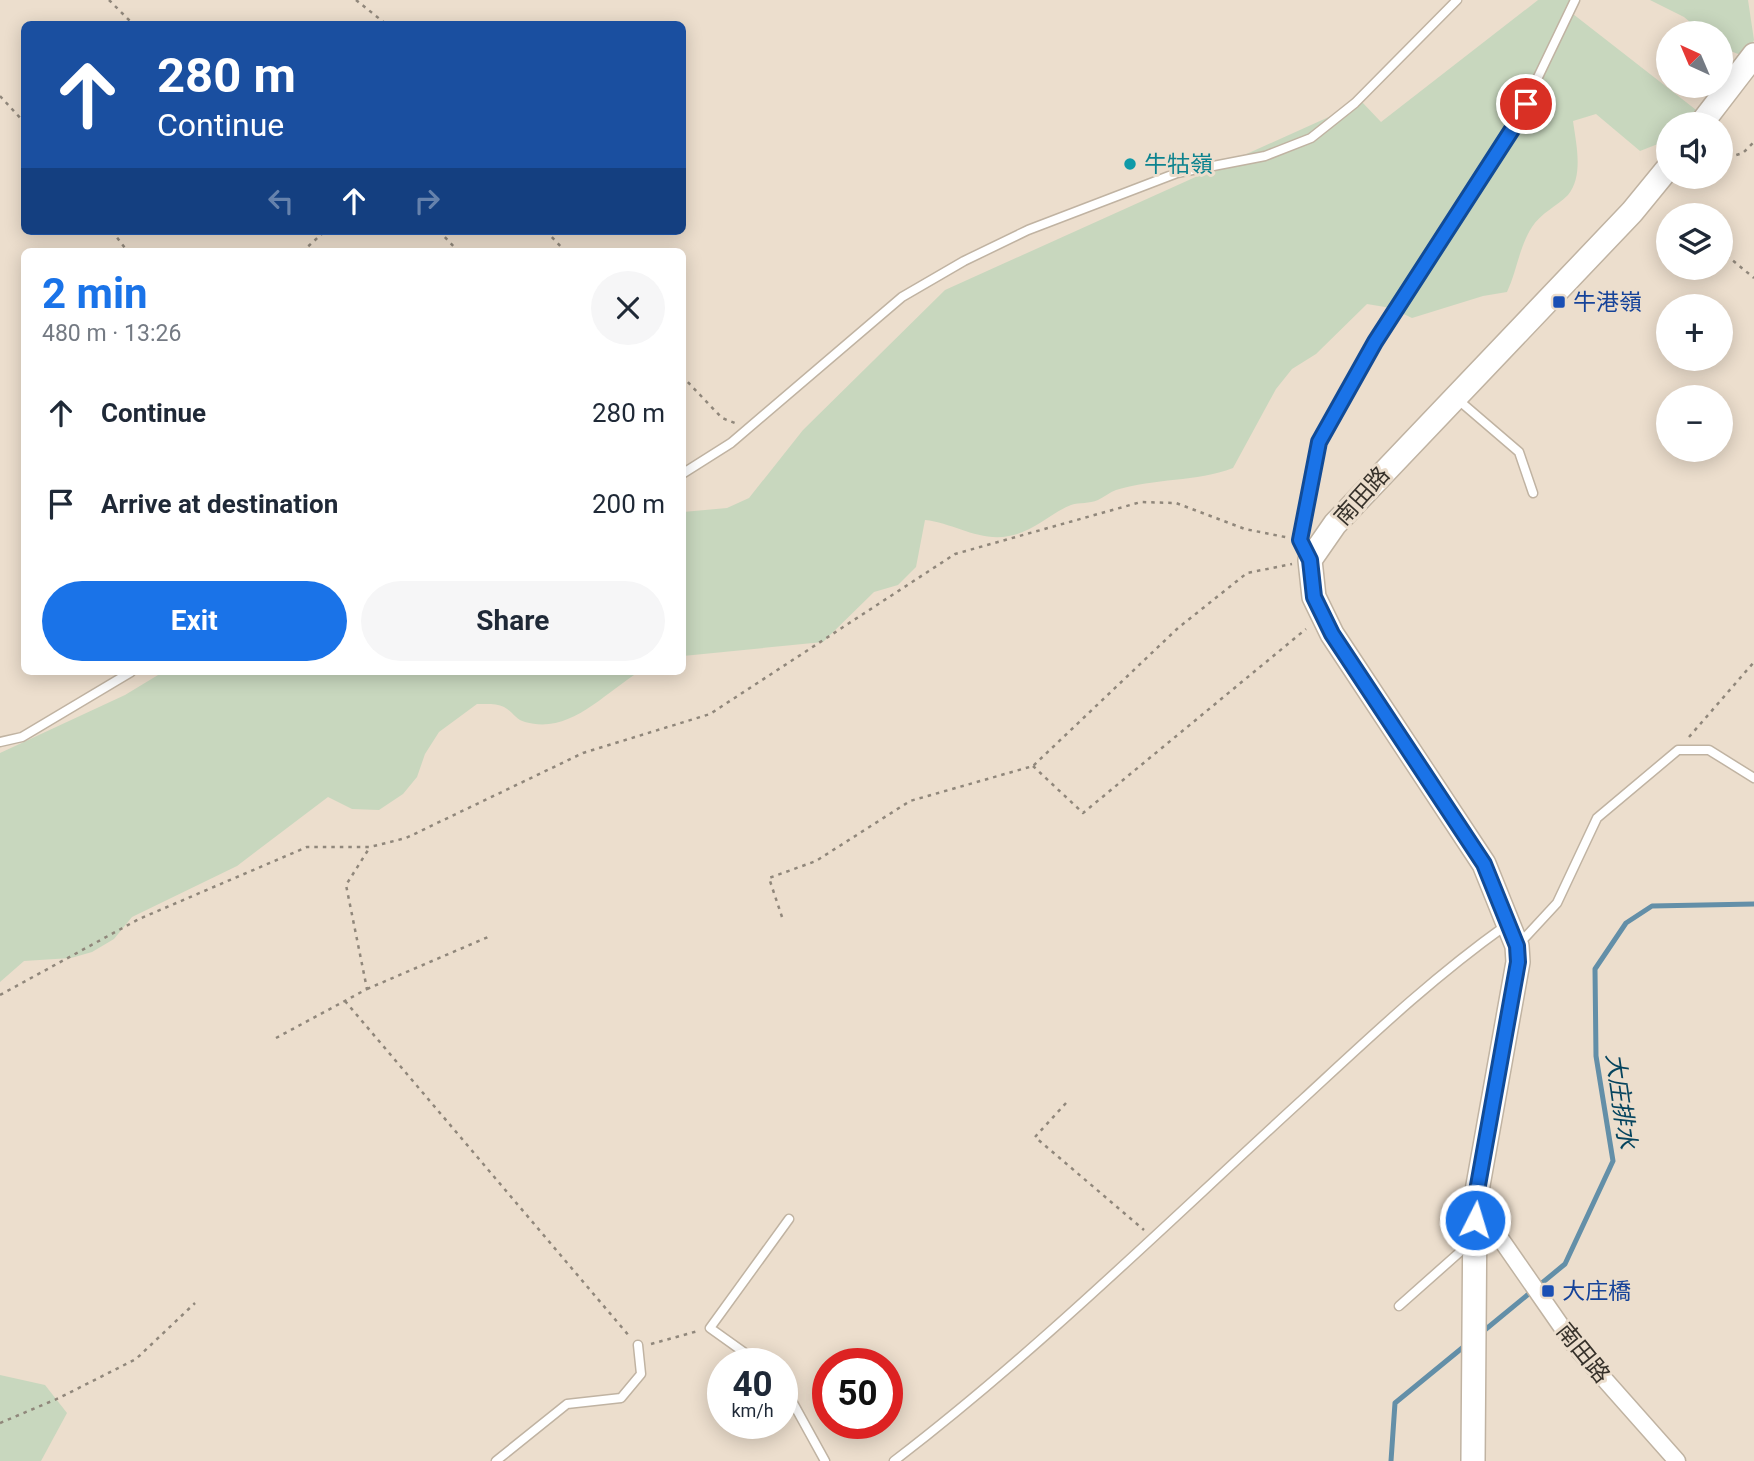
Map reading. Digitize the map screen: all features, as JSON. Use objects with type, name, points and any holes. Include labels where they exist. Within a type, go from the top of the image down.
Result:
[{"type":"main road","points":[[1711,112],[1754,55]]},
{"type":"main road","name":"南田路","points":[[1305,550],[1335,524],[1632,212],[1656,183]]},
{"type":"main road","points":[[1305,550],[1314,597],[1332,634],[1484,864],[1517,946],[1518,962],[1475,1202],[1473,1461]]},
{"type":"street","name":"南田路","points":[[1475,1202],[1575,1346],[1676,1461]]},
{"type":"lane","points":[[686,471],[748,429],[902,297],[964,261],[1028,230],[1177,173],[1265,156],[1311,138],[1355,103],[1457,0]]},
{"type":"lane","points":[[1305,550],[1319,442],[1375,342],[1515,125],[1575,0]]},
{"type":"lane","points":[[1456,397],[1519,452],[1533,493]]},
{"type":"lane","points":[[0,742],[22,737],[126,675]]},
{"type":"lane","points":[[1517,946],[1557,903],[1597,818],[1678,750],[1709,750],[1754,778]]},
{"type":"lane","points":[[894,1461],[963,1408],[1445,969],[1508,924]]},
{"type":"lane","points":[[738,1348],[710,1328],[789,1220]]},
{"type":"lane","points":[[1399,1306],[1475,1238]]},
{"type":"lane","points":[[496,1461],[567,1404],[621,1398],[640,1374],[638,1345]]},
{"type":"lane","points":[[798,1412],[825,1461]]},
{"type":"path","points":[[109,0],[130,21]]},
{"type":"path","points":[[356,0],[382,21]]},
{"type":"path","points":[[0,96],[21,119]]},
{"type":"path","points":[[1733,156],[1743,153],[1754,142]]},
{"type":"path","points":[[306,248],[321,235]]},
{"type":"path","points":[[443,235],[455,248]]},
{"type":"path","points":[[550,235],[562,248]]},
{"type":"path","points":[[1733,261],[1754,278]]},
{"type":"path","points":[[686,380],[722,418],[748,429]]},
{"type":"path","points":[[0,995],[138,919],[307,847],[370,847],[406,838],[583,753],[710,715],[955,554],[1141,502],[1175,503],[1305,550]]},
{"type":"path","points":[[782,917],[769,878],[816,862],[910,801],[1033,766],[1178,628],[1247,573],[1305,550]]},
{"type":"path","points":[[1033,766],[1083,813],[1323,615]]},
{"type":"path","points":[[1678,750],[1754,662]]},
{"type":"path","points":[[368,989],[346,885],[370,847]]},
{"type":"path","points":[[276,1038],[368,989],[488,937]]},
{"type":"path","points":[[345,1001],[638,1345],[653,1344],[710,1328]]},
{"type":"path","points":[[1066,1103],[1035,1137],[1152,1237]]},
{"type":"path","points":[[0,1423],[59,1398],[136,1359],[195,1303]]},
{"type":"green space","points":[[1538,0],[1571,0],[1573,14],[1656,79],[1656,98],[1681,98],[1699,112],[1656,112],[1656,145],[1640,151],[1596,114],[1573,121],[1578,159],[1573,187],[1568,195],[1532,227],[1507,292],[1483,296],[1412,318],[1391,308],[1367,304],[1316,354],[1292,369],[1276,389],[1233,468],[1205,476],[1146,483],[1116,490],[1095,501],[1071,505],[1026,531],[1009,536],[987,536],[925,520],[916,567],[898,585],[874,592],[823,642],[686,656],[686,512],[727,508],[749,498],[803,430],[945,290],[1362,102],[1381,122]]},
{"type":"green space","points":[[1650,0],[1748,0],[1754,40],[1746,57],[1733,52],[1733,21],[1689,21]]},
{"type":"green space","points":[[158,675],[635,675],[586,710],[557,723],[525,722],[501,706],[477,704],[439,732],[425,754],[417,777],[403,794],[379,810],[352,809],[328,797],[237,866],[132,917],[114,939],[92,952],[71,958],[24,961],[0,982],[0,753],[125,695]]},
{"type":"green space","points":[[0,1375],[45,1385],[67,1413],[41,1461],[0,1461]]},
{"type":"waterway","name":"大庄排水","points":[[1480,1334],[1565,1264],[1613,1161],[1596,1056],[1595,969],[1626,923],[1652,906],[1754,904]]},
{"type":"waterway","name":"大庄排水","points":[[1391,1461],[1395,1403],[1467,1344]]},
{"type":"place","name":"牛牯嶺","points":[[1130,164]]},
{"type":"place","name":"牛港嶺","points":[[1559,302]]},
{"type":"place","name":"大庄橋","points":[[1548,1291]]},
{"type":"route","points":[[1475,1220],[1475,1202],[1518,962],[1517,946],[1484,864],[1332,634],[1314,597],[1310,560],[1300,540],[1319,442],[1375,342],[1526,104]]}]
